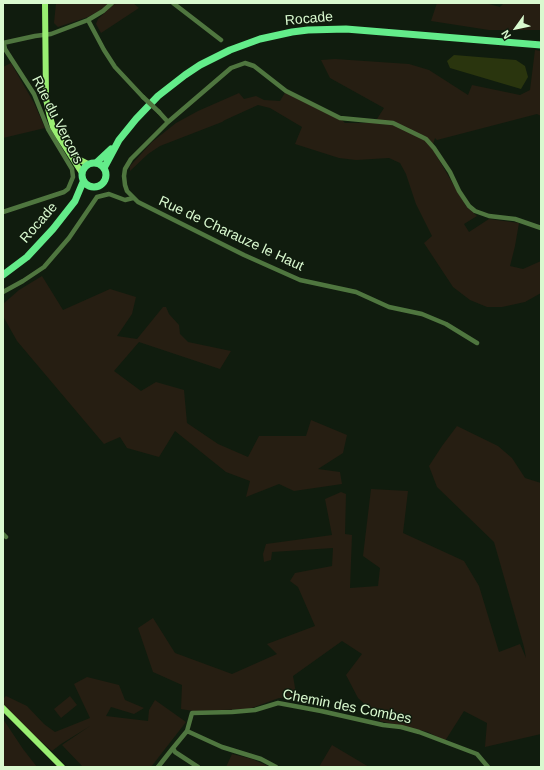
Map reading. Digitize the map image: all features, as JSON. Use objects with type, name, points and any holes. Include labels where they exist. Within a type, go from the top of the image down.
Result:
[{"type":"main road","name":"Rocade","points":[[92,164],[117,143],[158,96],[185,75],[213,58],[230,50],[275,35],[308,30],[346,29],[541,45]]},
{"type":"main road","name":"Rocade","points":[[104,168],[117,143]]},
{"type":"main road","points":[[92,164],[104,168],[107,175],[104,182],[98,187],[91,188],[83,182],[82,173],[85,166],[92,164]]},
{"type":"main road","name":"Rocade","points":[[75,201],[83,182]]},
{"type":"main road","name":"Rocade","points":[[3,275],[27,257],[53,229],[75,201],[91,188]]},
{"type":"street","points":[[45,3],[46,99],[53,127],[82,173]]},
{"type":"street","points":[[3,44],[51,34],[88,20],[103,11],[112,3]]},
{"type":"street","points":[[173,3],[221,40]]},
{"type":"street","points":[[88,20],[113,63],[125,78],[168,122]]},
{"type":"street","name":"Rue du Vercors","points":[[3,44],[34,94],[48,130],[72,169],[73,177],[68,189],[64,192],[3,212]]},
{"type":"street","points":[[3,292],[23,282],[44,267],[69,238],[97,197],[109,194],[125,200],[133,198],[127,191],[124,176],[125,169],[131,159],[168,122],[231,68],[245,63],[254,66],[286,91],[340,118],[393,123],[426,139],[450,172],[459,191],[469,206],[475,211],[489,216],[514,219],[541,228]]},
{"type":"street","points":[[68,151],[78,159],[92,164]]},
{"type":"street","name":"Rue de Charauze le Haut","points":[[133,198],[138,202],[244,255],[300,280],[356,292],[389,307],[422,314],[446,324],[477,343]]},
{"type":"street","name":"Chemin des Combes","points":[[187,731],[192,714],[256,710],[278,703],[401,727],[419,732],[477,754],[488,767]]},
{"type":"street","points":[[3,708],[62,767]]},
{"type":"street","points":[[158,767],[187,731],[222,747],[261,759],[276,767]]},
{"type":"street","points":[[173,748],[175,752],[198,767]]},
{"type":"shaded area","points":[[56,3],[109,3],[88,17],[58,27],[54,23]]},
{"type":"shaded area","points":[[115,3],[133,3],[139,8],[101,33],[96,24],[98,19]]},
{"type":"shaded area","points":[[437,3],[485,3],[500,7],[504,3],[541,3],[541,30],[489,30],[431,21]]},
{"type":"shaded area","points":[[535,50],[541,51],[541,116],[537,114],[437,140],[435,138],[432,148],[466,206],[477,216],[464,224],[469,232],[489,219],[519,223],[510,266],[523,269],[541,261],[541,293],[525,302],[502,307],[487,307],[470,300],[453,287],[424,243],[432,236],[416,204],[406,174],[400,163],[389,158],[356,160],[339,158],[295,144],[302,127],[270,108],[258,105],[222,122],[160,146],[148,154],[130,171],[130,166],[152,142],[176,123],[198,111],[239,93],[244,99],[256,96],[264,100],[280,101],[286,91],[340,118],[345,123],[368,123],[377,119],[384,108],[330,78],[321,60],[335,59],[409,64],[429,70],[468,95],[472,85],[520,95],[530,90]]},
{"type":"shaded area","points":[[454,55],[516,60],[525,66],[528,77],[521,89],[450,68],[447,61]]},
{"type":"shaded area","points":[[11,63],[34,103],[45,128],[3,138],[3,67]]},
{"type":"shaded area","points":[[42,276],[63,310],[110,289],[136,297],[132,314],[117,336],[137,339],[163,307],[166,307],[169,314],[179,325],[180,334],[188,342],[231,351],[220,369],[139,342],[114,371],[141,391],[156,382],[184,390],[187,423],[218,444],[248,457],[259,436],[306,436],[311,420],[347,435],[343,453],[318,469],[340,472],[342,484],[294,491],[279,484],[246,497],[250,481],[226,472],[175,431],[159,457],[127,448],[120,437],[104,444],[17,341],[3,316],[3,304],[19,290]]},
{"type":"shaded area","points":[[457,426],[498,446],[512,458],[525,478],[541,483],[541,734],[485,747],[487,723],[464,711],[445,741],[428,732],[380,721],[380,718],[358,698],[346,675],[362,654],[342,641],[293,676],[297,699],[279,698],[249,709],[193,711],[181,709],[182,685],[153,672],[138,628],[153,618],[175,653],[232,674],[277,654],[267,644],[315,626],[298,587],[290,581],[295,573],[332,566],[333,548],[272,552],[271,560],[264,562],[263,554],[266,544],[332,535],[325,499],[341,492],[346,494],[345,534],[352,535],[350,588],[378,586],[380,568],[363,556],[371,489],[408,491],[403,533],[464,561],[479,586],[499,652],[520,644],[526,658],[494,542],[437,487],[429,466]]},
{"type":"shaded area","points":[[87,677],[119,685],[125,700],[144,708],[134,714],[111,707],[106,716],[148,721],[149,710],[155,700],[186,722],[151,767],[83,767],[62,745],[90,726],[52,751],[3,708],[3,699],[6,696],[27,706],[44,724],[55,732],[90,718],[74,684]]},
{"type":"shaded area","points":[[70,696],[77,705],[61,718],[54,709]]},
{"type":"shaded area","points":[[3,719],[23,749],[37,767],[3,767]]},
{"type":"shaded area","points":[[332,745],[369,767],[319,767]]},
{"type":"shaded area","points":[[232,754],[252,759],[270,767],[226,767]]}]
